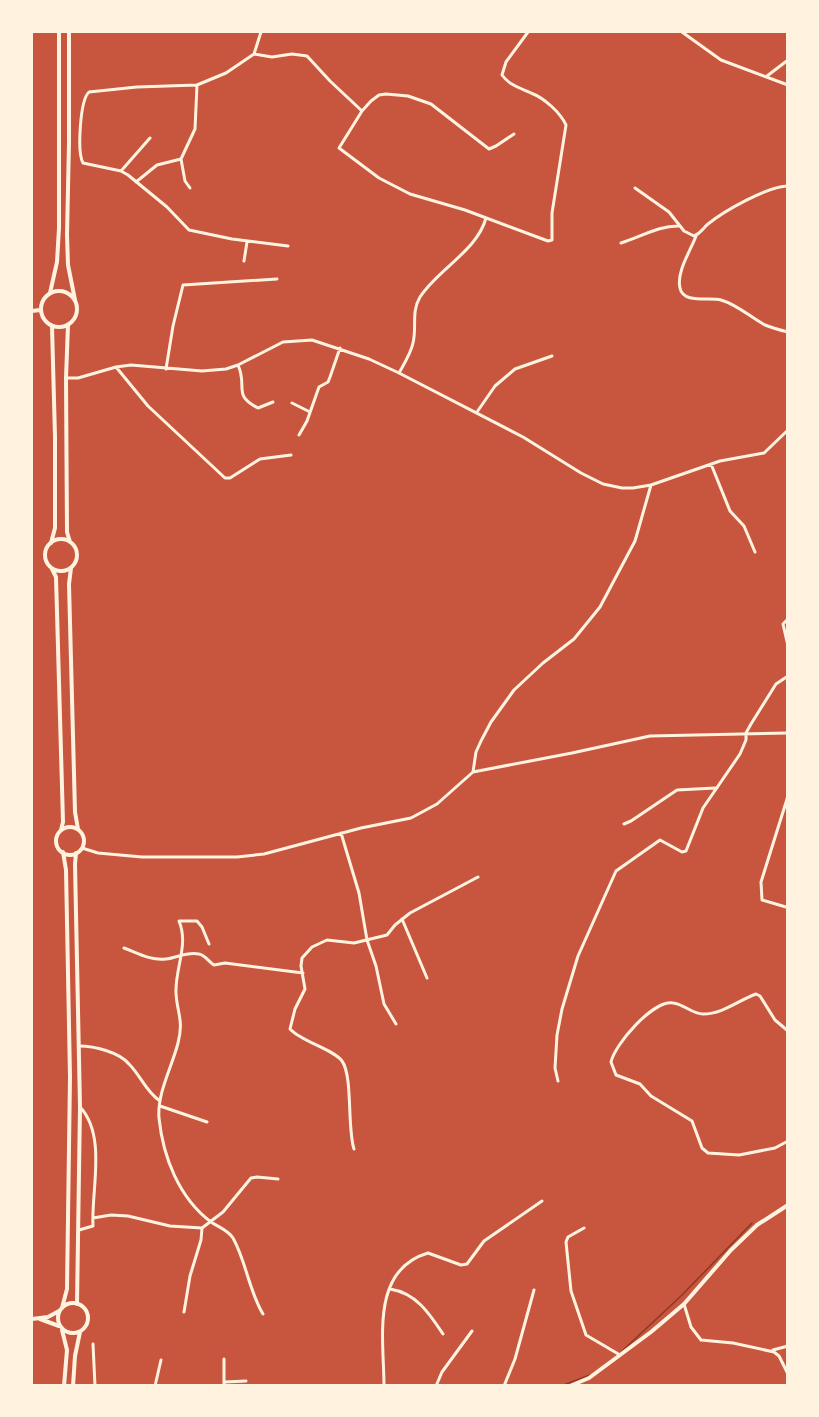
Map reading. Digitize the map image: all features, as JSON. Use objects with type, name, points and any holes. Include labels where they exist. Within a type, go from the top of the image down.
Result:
[{"type":"street","points":[[59,32],[57,262],[50,293],[42,302],[40,310],[43,318],[52,326],[60,327],[68,325],[77,312],[68,265],[67,235],[69,32]]},
{"type":"street","points":[[261,32],[254,54],[226,74],[196,85],[114,88],[85,94],[81,159],[83,163],[121,171],[189,230],[247,242],[288,246]]},
{"type":"street","points":[[514,134],[489,149],[435,107],[408,96],[382,94],[371,100],[362,111],[339,149],[379,178],[410,194],[465,210],[548,241],[553,239],[551,222],[566,125],[562,117],[540,97],[513,85],[502,75],[506,62],[528,32]]},
{"type":"street","points":[[682,32],[721,60],[788,85]]},
{"type":"street","points":[[254,54],[272,57],[292,54],[309,57],[330,81],[362,111]]},
{"type":"street","points":[[767,76],[788,60]]},
{"type":"street","points":[[190,188],[185,181],[181,159],[195,129],[196,85]]},
{"type":"street","points":[[121,171],[150,138]]},
{"type":"street","points":[[136,182],[158,165],[181,159]]},
{"type":"street","points":[[788,186],[773,188],[706,225],[696,236],[681,274],[680,287],[682,294],[690,298],[722,300],[766,325],[788,332]]},
{"type":"street","points":[[635,188],[663,207],[689,235],[696,236]]},
{"type":"street","points":[[399,373],[413,344],[415,309],[419,298],[435,278],[481,231],[486,218]]},
{"type":"street","points":[[621,243],[664,227],[680,226]]},
{"type":"street","points":[[244,261],[247,242]]},
{"type":"street","points":[[166,369],[183,285],[277,279]]},
{"type":"street","points":[[50,293],[62,291],[75,300]]},
{"type":"street","points":[[32,310],[40,310]]},
{"type":"street","points":[[52,569],[64,571],[71,568],[76,562],[77,555],[67,532],[68,325]]},
{"type":"street","points":[[51,543],[55,528],[52,326]]},
{"type":"street","points":[[66,378],[78,378],[131,365],[202,371],[226,369],[238,366],[278,343],[291,340],[312,340],[340,348],[399,373],[523,437],[603,484],[633,488],[651,485],[711,464],[764,453],[788,430]]},
{"type":"street","points":[[299,435],[319,387],[328,382],[340,348]]},
{"type":"street","points":[[477,412],[495,386],[515,369],[552,356]]},
{"type":"street","points":[[238,366],[243,376],[242,394],[246,401],[258,408],[273,402]]},
{"type":"street","points":[[116,367],[148,406],[225,478],[230,478],[260,459],[291,455]]},
{"type":"street","points":[[292,403],[310,412]]},
{"type":"street","points":[[711,464],[730,511],[744,526],[755,552]]},
{"type":"street","points":[[473,772],[476,752],[481,741],[514,690],[574,639],[600,607],[635,541],[651,485]]},
{"type":"street","points":[[70,542],[58,539],[46,549],[45,556],[47,564],[56,577],[63,822],[56,840],[58,847],[69,855],[82,848],[84,838],[78,829],[75,812],[69,584],[71,568]]},
{"type":"street","points":[[788,620],[783,624],[788,646]]},
{"type":"street","points":[[558,1082],[557,1035],[562,1009],[578,956],[613,877],[625,863],[660,840],[682,852],[686,851],[703,808],[740,754],[746,740],[746,733],[776,684],[788,676]]},
{"type":"street","points":[[82,848],[98,853],[142,857],[237,857],[264,854],[341,832],[400,821],[420,814],[437,804],[473,772],[650,736],[788,733]]},
{"type":"street","points":[[624,824],[631,822],[677,790],[715,789]]},
{"type":"street","points":[[786,907],[763,900],[761,882],[788,796]]},
{"type":"street","points":[[61,830],[68,827],[78,829]]},
{"type":"street","points":[[341,832],[363,909],[367,940],[376,966],[384,1004],[396,1024]]},
{"type":"street","points":[[63,852],[66,870],[70,1077],[67,1289],[57,1318],[67,1350],[64,1386]]},
{"type":"street","points":[[76,853],[80,1046],[77,1304]]},
{"type":"street","points":[[354,1149],[347,1075],[342,1061],[290,1029],[295,1009],[305,989],[302,958],[319,942],[335,940],[354,943],[387,935],[402,919],[478,877]]},
{"type":"street","points":[[402,919],[427,978]]},
{"type":"street","points":[[209,944],[197,921],[179,921],[183,934],[176,992],[181,1014],[180,1034],[160,1103],[159,1116],[171,1170],[184,1194],[211,1222],[230,1234],[263,1314]]},
{"type":"street","points":[[124,948],[163,960],[182,954],[201,954],[214,965],[225,963],[303,973]]},
{"type":"street","points":[[788,1031],[775,1020],[760,996],[756,994],[731,1007],[706,1014],[696,1013],[675,1003],[666,1003],[641,1019],[632,1028],[616,1049],[611,1062],[616,1075],[640,1084],[651,1096],[692,1121],[702,1148],[708,1153],[739,1155],[775,1148],[788,1141]]},
{"type":"street","points":[[80,1046],[89,1046],[124,1059],[160,1103],[207,1122]]},
{"type":"street","points":[[79,1230],[93,1226],[95,1167],[94,1131],[87,1114],[80,1107]]},
{"type":"street","points":[[93,1218],[120,1215],[170,1226],[202,1228],[223,1212],[250,1178],[278,1179]]},
{"type":"street","points":[[384,1386],[382,1314],[397,1275],[409,1261],[423,1254],[432,1253],[461,1265],[467,1264],[484,1241],[542,1201]]},
{"type":"street","points":[[570,1386],[589,1378],[651,1332],[684,1304],[731,1250],[757,1225],[787,1206]]},
{"type":"street","points":[[184,1312],[202,1228]]},
{"type":"street","points":[[584,1228],[566,1239],[574,1301],[586,1335],[620,1355]]},
{"type":"street","points":[[390,1289],[403,1291],[415,1299],[443,1334]]},
{"type":"street","points":[[504,1386],[534,1290]]},
{"type":"street","points":[[32,1318],[40,1319],[69,1333],[80,1331],[86,1326],[88,1318],[86,1311],[77,1304],[69,1304],[40,1319]]},
{"type":"street","points":[[684,1304],[694,1333],[702,1341],[719,1341],[771,1350],[788,1346]]},
{"type":"street","points":[[73,1386],[75,1356],[80,1331]]},
{"type":"street","points":[[436,1386],[442,1372],[472,1331]]},
{"type":"street","points":[[93,1344],[95,1386]]},
{"type":"street","points":[[771,1350],[779,1356],[788,1374]]},
{"type":"street","points":[[225,1359],[224,1384],[246,1381]]},
{"type":"street","points":[[155,1386],[161,1360]]},
{"type":"waterway","points":[[620,1353],[682,1295],[752,1223]]},
{"type":"waterway","points":[[561,1386],[590,1375]]}]
